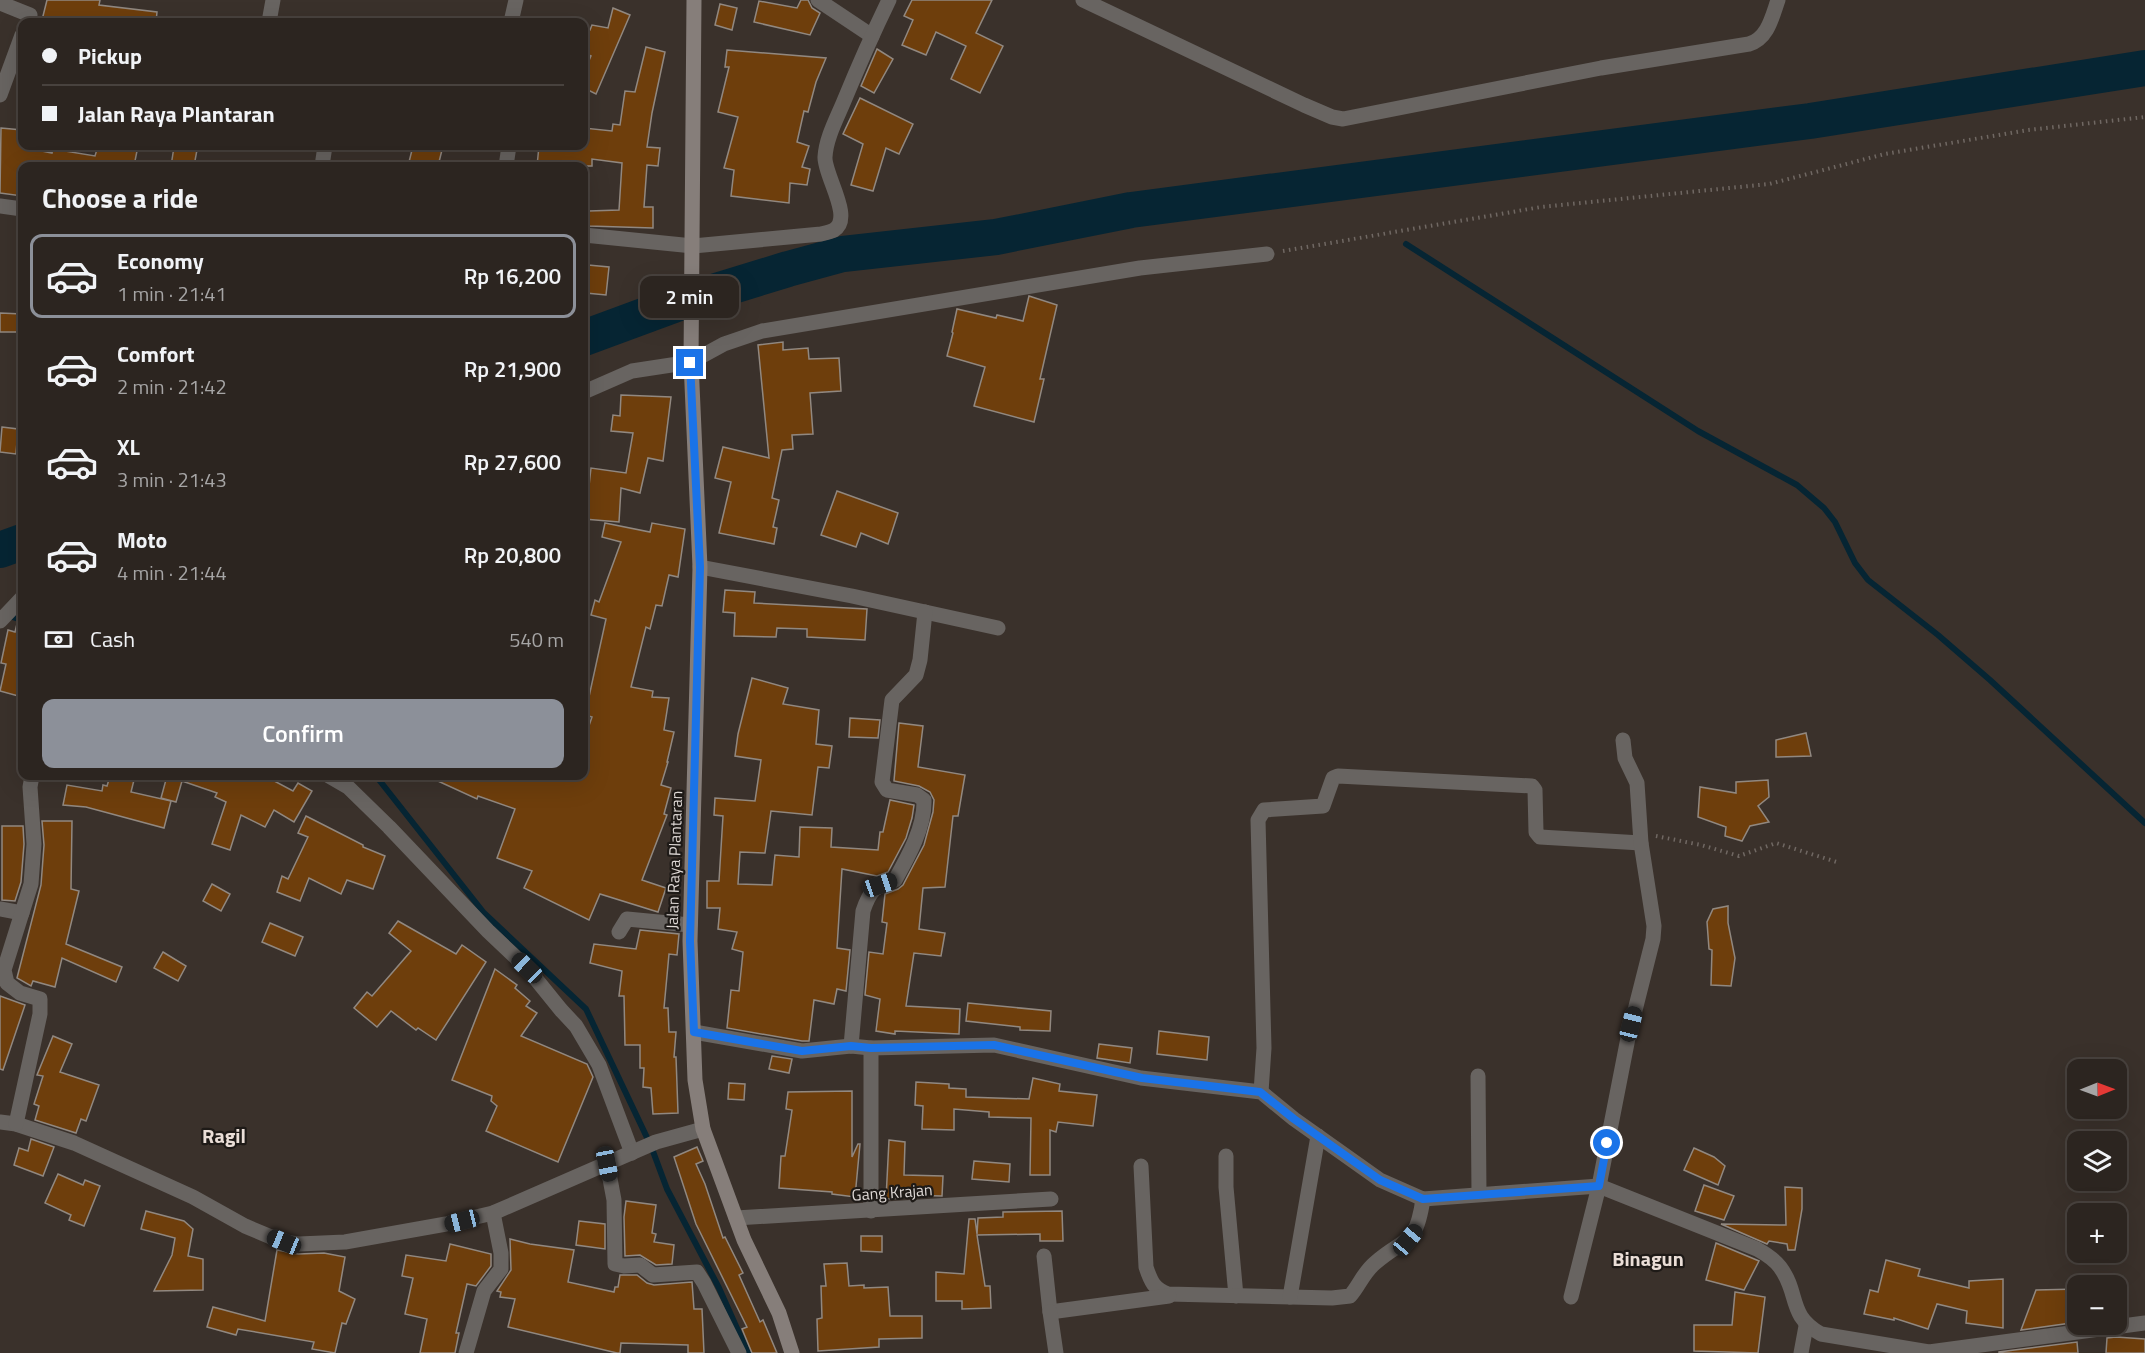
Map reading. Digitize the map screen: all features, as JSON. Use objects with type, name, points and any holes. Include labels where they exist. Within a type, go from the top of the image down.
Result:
[{"type":"main road","name":"Jalan Raya Plantaran","points":[[694,0],[691,357],[700,567],[690,925],[695,1080],[703,1129],[744,1240],[779,1313],[792,1353]]},
{"type":"street","points":[[270,18],[273,0]]},
{"type":"street","points":[[512,18],[516,0]]},
{"type":"street","points":[[818,0],[872,36]]},
{"type":"street","points":[[588,236],[692,253],[821,234],[837,228],[841,220],[841,210],[827,175],[825,155],[835,123],[889,0]]},
{"type":"street","points":[[1083,0],[1304,105],[1332,117],[1343,119],[1601,68],[1749,44],[1758,41],[1762,36],[1778,0]]},
{"type":"street","points":[[0,3],[30,12]]},
{"type":"street","points":[[0,95],[18,46]]},
{"type":"street","points":[[0,206],[18,208]]},
{"type":"street","points":[[588,390],[632,370],[691,357],[762,331],[1140,268],[1267,254]]},
{"type":"street","points":[[700,567],[998,628]]},
{"type":"street","points":[[851,1046],[863,911],[868,896],[880,885],[895,880],[906,861],[924,812],[924,800],[918,795],[887,790],[882,782],[892,700],[916,675],[921,660],[925,612]]},
{"type":"street","points":[[1571,1297],[1599,1186],[1628,1038],[1653,939],[1637,783],[1625,758],[1623,740]]},
{"type":"street","points":[[1260,1092],[1264,1048],[1258,820],[1264,810],[1323,806],[1333,778],[1338,776],[1532,786],[1535,790],[1536,834],[1540,837],[1641,838]]},
{"type":"street","points":[[16,1124],[40,1014],[40,999],[20,993],[7,983],[4,970],[31,884],[34,844],[30,787],[32,780]]},
{"type":"street","points":[[337,780],[348,786],[488,931],[527,968],[576,1026],[599,1065],[635,1151]]},
{"type":"street","points":[[0,909],[22,913]]},
{"type":"street","points":[[619,932],[627,919],[690,925]]},
{"type":"street","points":[[694,1032],[802,1051],[851,1046],[871,1048],[994,1045],[1142,1078],[1260,1092],[1380,1180],[1423,1199],[1599,1186],[1757,1249],[1780,1266],[1799,1315],[1806,1326],[1821,1334],[1929,1352],[2145,1323]]},
{"type":"street","points":[[871,1048],[871,1211]]},
{"type":"street","points":[[1478,1076],[1479,1194]]},
{"type":"street","points":[[0,1122],[16,1124],[74,1143],[194,1197],[245,1226],[284,1242],[299,1244],[345,1242],[493,1213],[656,1142],[703,1129]]},
{"type":"street","points":[[1290,1297],[1318,1136]]},
{"type":"street","points":[[1226,1156],[1226,1187],[1236,1296]]},
{"type":"street","points":[[607,1164],[614,1200],[615,1264],[640,1265],[653,1275],[697,1272],[739,1353]]},
{"type":"street","points":[[1141,1166],[1146,1267],[1150,1282],[1156,1290],[1175,1295]]},
{"type":"street","name":"Gang Krajan","points":[[736,1218],[1051,1199]]},
{"type":"street","points":[[1050,1312],[1175,1295],[1332,1298],[1350,1296],[1363,1275],[1376,1262],[1408,1240],[1417,1230],[1423,1199]]},
{"type":"street","points":[[466,1353],[484,1291],[501,1269],[501,1254],[493,1213]]},
{"type":"street","points":[[1044,1256],[1056,1353]]},
{"type":"street","points":[[1801,1353],[1806,1326]]},
{"type":"path","points":[[1267,254],[1541,207],[1769,184],[1885,154],[2028,130],[2145,117]]},
{"type":"path","points":[[1641,838],[1701,845],[1738,856],[1776,843],[1840,863]]},
{"type":"building","points":[[47,0],[100,0],[99,5],[157,12],[156,18],[42,18]]},
{"type":"building","points":[[801,0],[808,0],[812,8],[820,13],[810,35],[754,22],[759,1],[797,8]]},
{"type":"building","points":[[912,0],[992,0],[976,33],[1003,46],[980,93],[951,79],[966,46],[936,32],[926,55],[902,45],[913,20],[904,16]]},
{"type":"building","points":[[720,4],[737,8],[732,30],[715,25]]},
{"type":"building","points":[[613,8],[630,15],[596,94],[588,90],[588,63],[591,56],[588,55],[588,29],[590,30],[592,25],[608,28]]},
{"type":"building","points":[[646,47],[665,52],[647,147],[660,148],[658,166],[647,165],[644,207],[653,207],[653,228],[589,226],[589,211],[619,210],[622,163],[592,159],[592,166],[588,166],[588,162],[537,162],[539,150],[588,150],[588,128],[612,131],[613,124],[620,125],[625,91],[635,92]]},
{"type":"building","points":[[877,49],[893,59],[874,93],[861,86]]},
{"type":"building","points":[[727,50],[826,58],[816,82],[808,112],[804,111],[797,142],[809,146],[802,167],[810,169],[807,185],[790,183],[789,203],[731,196],[734,170],[724,168],[738,117],[718,112],[729,67],[725,67]]},
{"type":"building","points":[[860,98],[913,124],[899,154],[886,148],[873,191],[851,185],[863,144],[843,134]]},
{"type":"building","points":[[1,128],[18,130],[18,150],[52,153],[53,150],[59,150],[95,156],[97,150],[137,150],[135,162],[18,162],[18,195],[0,193]]},
{"type":"building","points":[[174,150],[197,150],[195,162],[172,162]]},
{"type":"building","points":[[412,150],[442,150],[439,162],[409,162]]},
{"type":"building","points":[[588,265],[609,267],[606,295],[588,293]]},
{"type":"building","points":[[1029,296],[1057,305],[1040,379],[1044,379],[1034,422],[974,406],[985,367],[947,356],[957,309],[996,318],[997,315],[1023,321]]},
{"type":"building","points":[[0,313],[18,314],[18,332],[0,332]]},
{"type":"building","points":[[783,342],[783,350],[808,348],[809,359],[839,358],[841,391],[810,393],[813,434],[792,435],[793,449],[782,450],[772,498],[779,500],[773,527],[777,528],[774,544],[719,533],[731,482],[715,478],[723,447],[769,458],[758,345]]},
{"type":"building","points":[[621,395],[671,397],[663,461],[648,458],[640,493],[621,488],[619,522],[588,519],[591,468],[626,473],[633,433],[611,431],[613,415],[620,416]]},
{"type":"building","points":[[2,427],[18,429],[16,454],[0,452]]},
{"type":"building","points":[[837,491],[898,513],[888,544],[861,533],[856,547],[821,535]]},
{"type":"building","points":[[605,523],[650,532],[652,523],[685,529],[678,577],[669,575],[662,606],[656,605],[650,629],[646,627],[631,687],[653,691],[652,697],[669,698],[664,730],[674,732],[661,785],[671,788],[664,814],[667,815],[642,880],[666,888],[658,912],[600,894],[589,920],[524,888],[532,871],[497,858],[515,809],[478,796],[477,799],[436,780],[588,780],[588,728],[592,717],[588,716],[588,701],[606,619],[591,615],[595,600],[599,602],[621,542],[602,537]]},
{"type":"building","points":[[725,590],[755,592],[754,603],[867,609],[865,640],[807,637],[807,629],[777,628],[776,637],[734,636],[735,613],[723,612]]},
{"type":"building","points":[[18,624],[18,696],[0,691],[6,664],[1,663],[8,630],[15,632]]},
{"type":"building","points":[[752,678],[788,688],[783,704],[819,710],[816,744],[832,746],[829,768],[818,767],[812,815],[771,811],[765,853],[740,852],[738,884],[772,885],[775,855],[799,857],[800,827],[832,828],[831,847],[878,850],[880,832],[883,832],[890,800],[914,805],[906,838],[888,872],[877,876],[842,869],[837,948],[850,950],[846,991],[837,989],[834,1004],[814,1000],[809,1041],[727,1028],[731,990],[739,991],[743,952],[732,949],[737,932],[718,929],[720,908],[707,908],[707,881],[719,881],[723,816],[714,815],[715,798],[755,801],[761,760],[735,756]]},
{"type":"building","points":[[850,718],[880,720],[878,738],[849,737]]},
{"type":"building","points":[[899,723],[923,726],[918,767],[965,775],[958,816],[953,816],[945,887],[923,888],[919,929],[945,933],[941,956],[914,953],[906,1006],[960,1009],[959,1034],[895,1031],[895,1034],[876,1031],[880,999],[865,995],[869,952],[883,954],[887,923],[882,922],[885,894],[903,885],[924,845],[933,812],[934,800],[930,792],[919,786],[894,781]]},
{"type":"building","points":[[1806,733],[1811,756],[1776,757],[1776,740]]},
{"type":"building","points":[[109,780],[134,780],[131,792],[171,801],[164,828],[86,807],[63,805],[67,785],[102,791],[103,785],[107,786]]},
{"type":"building","points":[[166,780],[272,780],[293,791],[298,783],[312,791],[294,822],[274,810],[265,827],[241,815],[230,850],[212,844],[226,802],[215,797],[217,793],[182,781],[176,802],[161,798]]},
{"type":"building","points":[[1768,780],[1769,797],[1758,806],[1769,822],[1750,826],[1742,841],[1725,836],[1726,827],[1698,817],[1700,787],[1736,793],[1736,782]]},
{"type":"building","points":[[306,816],[363,847],[385,856],[373,889],[347,880],[341,894],[309,878],[300,901],[277,892],[282,876],[288,879],[308,837],[298,833]]},
{"type":"building","points":[[42,821],[72,821],[71,889],[79,891],[66,944],[122,967],[116,982],[62,958],[55,987],[33,981],[31,986],[17,978],[41,885],[44,845]]},
{"type":"building","points":[[2,826],[23,826],[21,882],[15,901],[2,900]]},
{"type":"building","points":[[212,884],[230,894],[221,911],[203,901]]},
{"type":"building","points":[[1728,906],[1728,923],[1735,958],[1731,986],[1711,985],[1712,950],[1709,949],[1707,922],[1713,909]]},
{"type":"building","points":[[398,921],[456,954],[462,945],[486,962],[436,1040],[418,1028],[416,1030],[391,1011],[377,1027],[354,1008],[367,992],[372,996],[411,951],[389,933]]},
{"type":"building","points":[[270,923],[303,937],[295,956],[262,942]]},
{"type":"building","points":[[640,930],[679,934],[677,955],[669,954],[664,1008],[668,1008],[669,1032],[676,1032],[674,1057],[676,1057],[678,1113],[653,1114],[651,1088],[643,1087],[644,1068],[640,1068],[640,1045],[625,1045],[624,996],[619,996],[622,971],[590,963],[594,944],[636,949]]},
{"type":"building","points":[[163,952],[186,966],[178,981],[154,968]]},
{"type":"building","points":[[495,969],[517,985],[515,988],[530,1001],[526,1006],[537,1013],[521,1036],[587,1064],[593,1077],[558,1162],[486,1131],[497,1106],[491,1101],[492,1096],[452,1080]]},
{"type":"building","points":[[0,996],[25,1005],[3,1070],[0,1069]]},
{"type":"building","points":[[968,1003],[1051,1011],[1050,1031],[1020,1030],[1020,1027],[966,1021]]},
{"type":"building","points":[[1159,1031],[1209,1037],[1207,1060],[1157,1054]]},
{"type":"building","points":[[53,1036],[72,1044],[60,1072],[99,1085],[86,1121],[81,1119],[76,1133],[35,1120],[39,1106],[34,1104],[43,1076],[37,1075]]},
{"type":"building","points":[[1099,1044],[1132,1048],[1130,1063],[1097,1058]]},
{"type":"building","points":[[772,1056],[792,1059],[789,1073],[769,1069]]},
{"type":"building","points":[[1033,1078],[1060,1084],[1059,1091],[1097,1095],[1093,1126],[1058,1122],[1056,1132],[1050,1130],[1050,1175],[1030,1175],[1031,1118],[989,1117],[989,1112],[954,1109],[954,1130],[922,1129],[923,1106],[915,1105],[916,1082],[949,1084],[949,1088],[966,1089],[966,1097],[1029,1099]]},
{"type":"building","points":[[729,1083],[745,1084],[744,1100],[728,1099]]},
{"type":"building","points":[[852,1091],[852,1157],[860,1144],[855,1197],[832,1194],[832,1192],[779,1188],[781,1156],[785,1156],[792,1110],[786,1109],[788,1092]]},
{"type":"building","points":[[31,1139],[54,1147],[43,1176],[14,1165],[19,1148],[28,1151]]},
{"type":"building","points":[[889,1140],[905,1142],[904,1175],[943,1176],[942,1196],[902,1195],[902,1198],[886,1199]]},
{"type":"building","points":[[697,1147],[703,1161],[696,1164],[723,1238],[725,1237],[743,1273],[739,1275],[760,1322],[763,1320],[777,1353],[752,1353],[742,1329],[747,1327],[696,1224],[674,1157]]},
{"type":"building","points":[[1694,1148],[1714,1157],[1725,1166],[1718,1185],[1684,1170]]},
{"type":"building","points":[[974,1161],[1010,1164],[1009,1182],[972,1179]]},
{"type":"building","points":[[58,1174],[83,1185],[85,1180],[100,1186],[84,1226],[69,1220],[71,1215],[45,1203]]},
{"type":"building","points":[[1704,1185],[1734,1196],[1724,1220],[1695,1211]]},
{"type":"building","points":[[1785,1187],[1802,1188],[1802,1209],[1795,1250],[1788,1250],[1787,1244],[1769,1241],[1767,1244],[1721,1224],[1786,1225]]},
{"type":"building","points":[[626,1201],[656,1205],[652,1233],[656,1234],[654,1242],[674,1245],[672,1264],[656,1265],[640,1255],[625,1256]]},
{"type":"building","points":[[146,1211],[184,1221],[193,1229],[188,1256],[203,1259],[203,1290],[154,1291],[172,1255],[175,1238],[141,1229]]},
{"type":"building","points":[[1062,1211],[1063,1241],[1040,1241],[1040,1234],[977,1235],[985,1286],[990,1286],[991,1308],[962,1309],[962,1301],[936,1301],[936,1272],[964,1274],[969,1219],[975,1219],[977,1234],[978,1218],[1003,1217],[1003,1212]]},
{"type":"building","points":[[579,1221],[605,1224],[605,1249],[576,1245]]},
{"type":"building","points":[[861,1236],[882,1236],[882,1252],[861,1251]]},
{"type":"building","points":[[510,1239],[574,1250],[568,1282],[614,1292],[615,1287],[618,1287],[620,1275],[637,1275],[647,1283],[654,1285],[692,1282],[694,1309],[702,1309],[704,1353],[688,1353],[688,1345],[621,1343],[620,1353],[617,1353],[508,1327],[515,1299],[500,1297],[501,1292],[497,1291],[511,1270]]},
{"type":"building","points":[[1716,1243],[1759,1261],[1744,1290],[1706,1280]]},
{"type":"building","points":[[450,1244],[491,1254],[491,1266],[476,1286],[467,1284],[456,1333],[459,1333],[455,1353],[420,1353],[427,1319],[405,1314],[413,1278],[402,1276],[406,1255],[446,1261]]},
{"type":"building","points":[[277,1250],[298,1254],[324,1253],[345,1257],[339,1291],[355,1299],[346,1324],[342,1323],[335,1353],[312,1349],[314,1342],[238,1329],[236,1335],[207,1327],[213,1307],[265,1321]]},
{"type":"building","points":[[1886,1260],[1920,1269],[1918,1276],[1969,1288],[1969,1281],[2003,1279],[2003,1328],[1966,1323],[1967,1311],[1937,1304],[1928,1329],[1894,1318],[1894,1320],[1864,1314],[1870,1290],[1878,1292]]},
{"type":"building","points":[[847,1263],[849,1286],[888,1287],[890,1316],[922,1316],[922,1338],[879,1339],[879,1347],[818,1351],[817,1319],[822,1318],[821,1286],[826,1286],[824,1264]]},
{"type":"building","points":[[2067,1289],[2067,1324],[2021,1330],[2036,1290]]},
{"type":"building","points":[[1735,1292],[1765,1297],[1758,1353],[1694,1351],[1694,1325],[1732,1325]]},
{"type":"building","points":[[2107,1338],[2145,1339],[2145,1353],[2106,1353]]},
{"type":"building","points":[[2077,1342],[2078,1353],[1999,1353],[1999,1352]]},
{"type":"waterway","points":[[588,337],[687,300],[843,254],[996,237],[1131,210],[1810,121],[2145,68]]},
{"type":"waterway","points":[[1406,244],[1698,431],[1797,485],[1824,508],[1835,522],[1855,563],[1868,580],[1938,635],[1990,680],[2145,823]]},
{"type":"waterway","points":[[0,550],[18,543]]},
{"type":"waterway","points":[[9,616],[18,619]]},
{"type":"waterway","points":[[379,780],[484,913],[586,1009],[651,1146],[667,1189],[719,1288],[748,1353]]},
{"type":"district","name":"Ragil","points":[[224,1136]]},
{"type":"district","name":"Binagun","points":[[1648,1259]]},
{"type":"route","points":[[690,363],[700,567],[690,941],[694,1032],[802,1051],[851,1046],[871,1048],[994,1045],[1142,1078],[1260,1092],[1380,1180],[1423,1199],[1599,1186],[1607,1143]]}]
